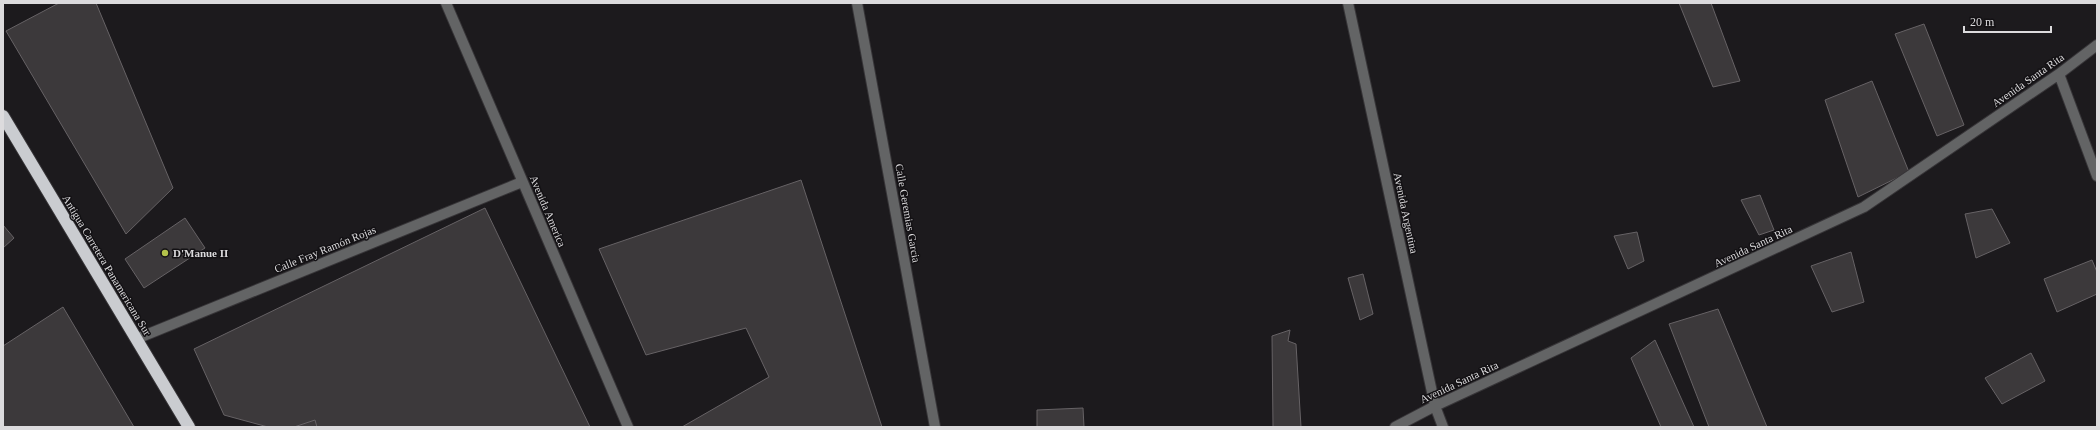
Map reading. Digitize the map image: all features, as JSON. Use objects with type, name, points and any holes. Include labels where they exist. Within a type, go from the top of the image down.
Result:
[{"type":"highway","name":"Antigua Carretera Panamericana Sur","points":[[3,116],[189,427]]},
{"type":"street","name":"Avenida America","points":[[446,3],[628,427]]},
{"type":"street","name":"Calle Geremias Garcia","points":[[857,3],[935,427]]},
{"type":"street","name":"Avenida Argentina","points":[[1348,3],[1435,406],[1443,427]]},
{"type":"street","name":"Avenida Santa Rita","points":[[1396,427],[1435,406],[1864,207],[2059,74],[2097,45]]},
{"type":"street","points":[[2059,74],[2097,176]]},
{"type":"street","name":"Calle Fray Ramón Rojas","points":[[136,339],[522,182]]},
{"type":"building","points":[[59,3],[96,3],[173,188],[126,234],[6,31]]},
{"type":"building","points":[[1679,3],[1711,3],[1740,81],[1713,87]]},
{"type":"building","points":[[1924,24],[1964,125],[1937,136],[1895,34]]},
{"type":"building","points":[[1872,81],[1909,172],[1858,197],[1825,100]]},
{"type":"building","points":[[801,180],[882,427],[682,427],[769,377],[746,328],[646,355],[599,249]]},
{"type":"building","points":[[1760,195],[1774,230],[1759,235],[1741,200]]},
{"type":"building","points":[[485,208],[590,427],[268,427],[224,415],[194,349]]},
{"type":"building","points":[[1992,209],[2010,243],[1976,258],[1965,214]]},
{"type":"building","name":"D'Manue II","points":[[185,218],[205,248],[144,288],[125,259]]},
{"type":"building","points":[[3,225],[14,238],[3,248]]},
{"type":"building","points":[[1637,232],[1644,261],[1628,269],[1614,236]]},
{"type":"building","points":[[1851,252],[1864,302],[1832,312],[1811,266]]},
{"type":"building","points":[[2092,260],[2097,272],[2097,294],[2057,312],[2044,279]]},
{"type":"building","points":[[1363,274],[1373,314],[1360,320],[1348,278]]},
{"type":"building","points":[[63,307],[134,427],[3,427],[3,346]]},
{"type":"building","points":[[1718,309],[1767,427],[1709,427],[1669,324]]},
{"type":"building","points":[[1290,330],[1288,341],[1296,344],[1301,427],[1273,427],[1272,336]]},
{"type":"building","points":[[1655,340],[1694,427],[1661,427],[1631,358]]},
{"type":"building","points":[[2031,353],[2045,381],[2002,404],[1985,378]]},
{"type":"building","points":[[1083,408],[1084,427],[1037,427],[1037,410]]},
{"type":"building","points":[[315,420],[317,427],[294,427]]},
{"type":"place","name":"D'Manue II","points":[[165,253]]}]
